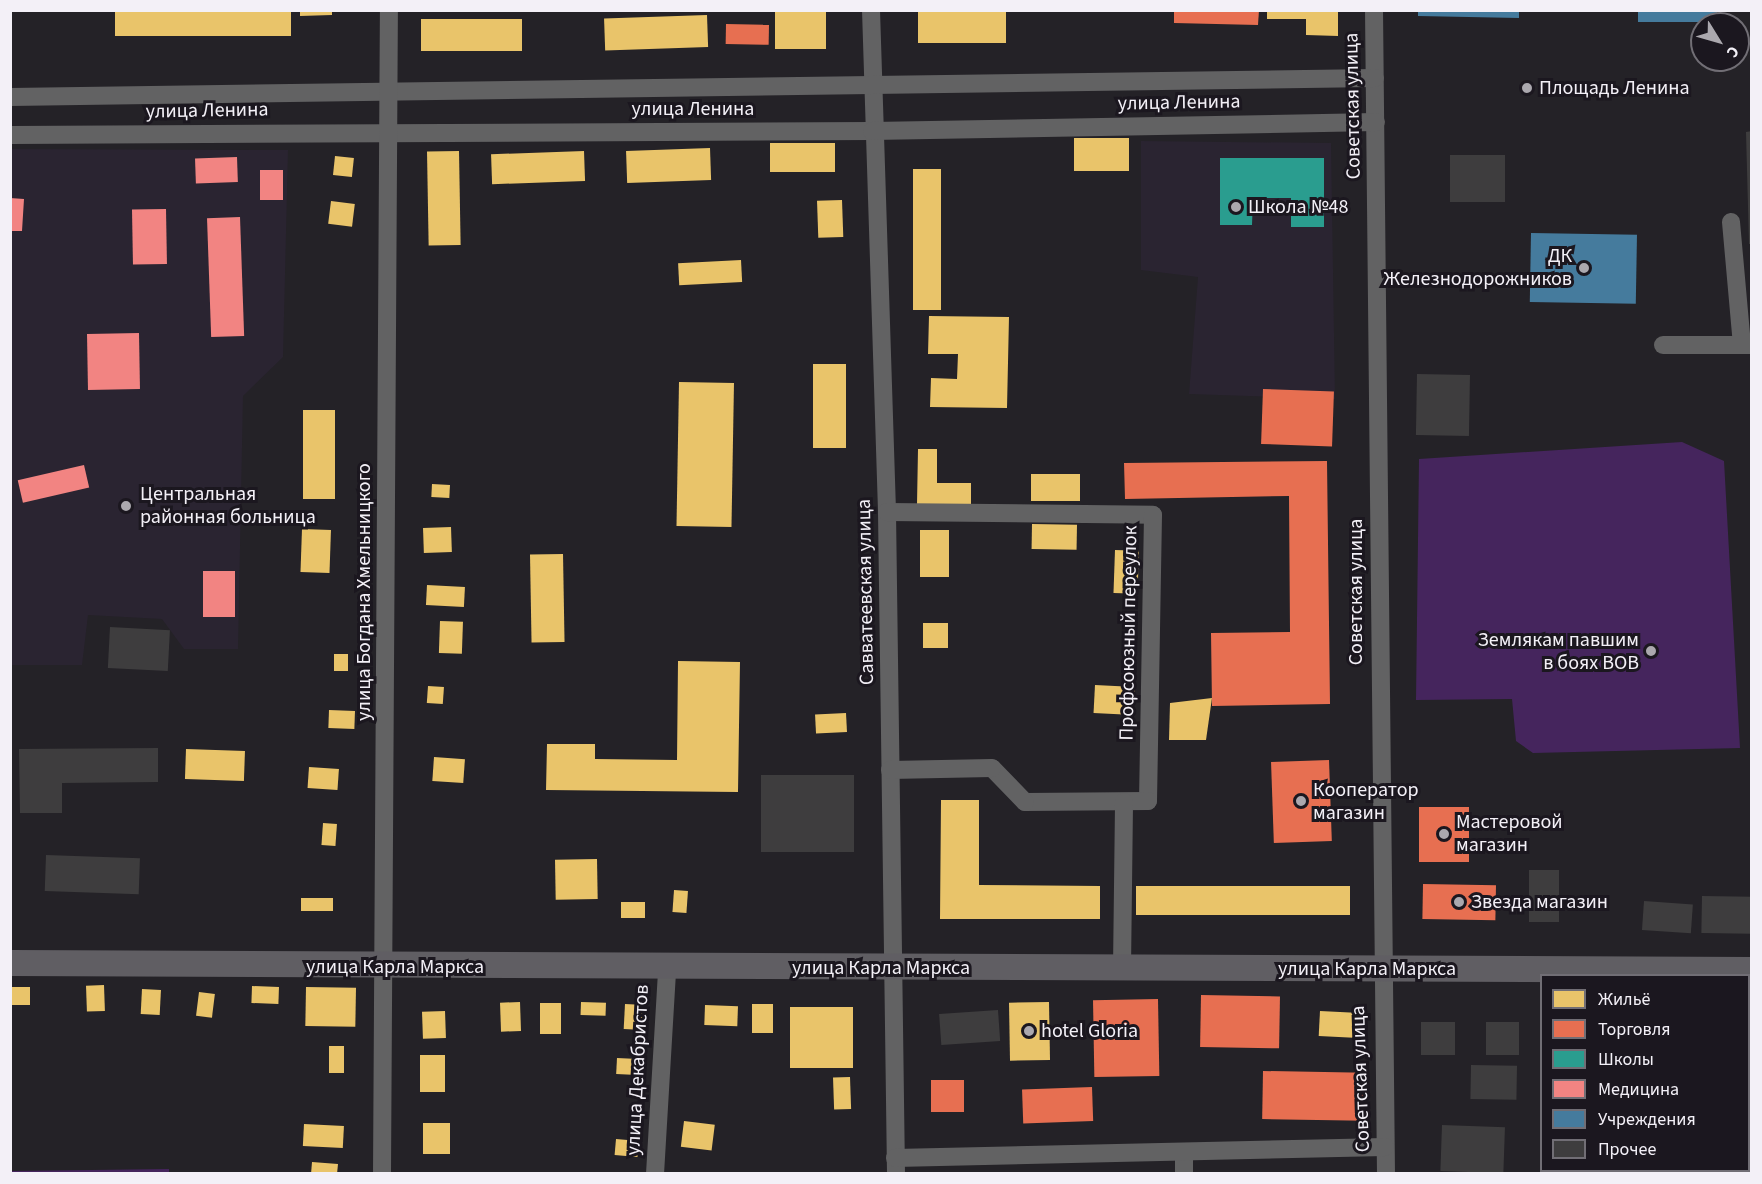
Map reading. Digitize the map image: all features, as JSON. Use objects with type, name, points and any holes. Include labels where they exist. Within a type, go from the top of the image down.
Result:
[{"type":"highway","name":"улица Карла Маркса","points":[[10,963],[667,969],[1381,969],[1687,973],[1752,970]]},
{"type":"street","name":"улица Богдана Хмельницкого","points":[[382,1173],[389,10]]},
{"type":"street","name":"Савватеевская улица","points":[[871,10],[872,132],[887,512],[895,1166]]},
{"type":"street","name":"Советская улица","points":[[1374,10],[1381,969],[1386,1173]]},
{"type":"street","name":"улица Ленина","points":[[10,96],[871,88],[1375,78]]},
{"type":"street","name":"улица Ленина","points":[[10,135],[872,132],[1376,122]]},
{"type":"street","points":[[1663,345],[1747,345],[1731,222]]},
{"type":"street","name":"Профсоюзный переулок","points":[[887,512],[1153,515],[1148,801],[1124,801]]},
{"type":"street","points":[[890,770],[992,768],[1025,802],[1124,801],[1122,968]]},
{"type":"street","name":"улица Декабристов","points":[[655,1173],[667,969]]},
{"type":"street","points":[[895,1166],[1386,1147]]},
{"type":"street","points":[[1184,1154],[1184,1173]]},
{"type":"shaded area","name":"Школа №48","points":[[1141,141],[1331,143],[1335,399],[1189,394],[1198,277],[1141,270]]},
{"type":"shaded area","name":"Центральная районная больница","points":[[10,149],[288,150],[283,357],[243,396],[238,649],[184,649],[162,619],[88,615],[82,665],[11,665]]},
{"type":"shaded area","points":[[1682,442],[1724,461],[1740,748],[1533,753],[1516,741],[1512,699],[1416,700],[1419,459]]},
{"type":"shaded area","points":[[169,1169],[169,1174],[10,1173],[11,1171]]},
{"type":"building: Жильё","points":[[115,10],[291,10],[291,36],[115,36]]},
{"type":"building: Жильё","points":[[300,10],[332,10],[332,15],[300,16]]},
{"type":"building: Жильё","points":[[775,10],[826,10],[826,49],[775,49]]},
{"type":"building: Жильё","points":[[918,10],[1006,10],[1006,43],[918,43]]},
{"type":"building: Жильё","points":[[1267,10],[1338,10],[1338,36],[1306,35],[1306,19],[1267,19]]},
{"type":"building: Жильё","points":[[707,15],[708,47],[605,51],[604,19]]},
{"type":"building: Жильё","points":[[421,19],[522,19],[522,51],[421,51]]},
{"type":"building: Жильё","points":[[1074,138],[1129,138],[1129,171],[1074,171]]},
{"type":"building: Жильё","points":[[770,143],[835,143],[835,172],[770,172]]},
{"type":"building: Жильё","points":[[710,148],[711,180],[627,183],[626,151]]},
{"type":"building: Жильё","points":[[459,151],[461,245],[429,246],[427,152]]},
{"type":"building: Жильё","points":[[584,151],[585,181],[492,184],[491,154]]},
{"type":"building: Жильё","points":[[335,156],[354,158],[352,177],[333,175]]},
{"type":"building: Жильё","points":[[913,169],[941,169],[941,310],[913,310]]},
{"type":"building: Жильё","points":[[842,200],[843,237],[818,238],[817,201]]},
{"type":"building: Жильё","points":[[331,201],[355,204],[352,227],[328,224]]},
{"type":"building: Жильё","points":[[741,260],[742,282],[679,285],[678,263]]},
{"type":"building: Жильё","points":[[929,316],[1009,317],[1007,408],[930,407],[931,378],[957,379],[958,354],[928,354]]},
{"type":"building: Жильё","points":[[813,364],[846,364],[846,448],[813,448]]},
{"type":"building: Жильё","points":[[679,382],[734,383],[731,527],[676,526]]},
{"type":"building: Жильё","points":[[303,410],[335,410],[335,499],[303,499]]},
{"type":"building: Жильё","points":[[918,449],[937,449],[937,483],[971,483],[971,504],[917,504]]},
{"type":"building: Жильё","points":[[1031,474],[1080,474],[1080,501],[1031,501]]},
{"type":"building: Жильё","points":[[432,484],[450,485],[449,498],[431,497]]},
{"type":"building: Жильё","points":[[1032,524],[1077,525],[1077,550],[1032,549]]},
{"type":"building: Жильё","points":[[451,527],[452,552],[424,553],[423,528]]},
{"type":"building: Жильё","points":[[302,529],[331,530],[329,573],[300,572]]},
{"type":"building: Жильё","points":[[920,530],[949,530],[949,577],[920,577]]},
{"type":"building: Жильё","points":[[1115,550],[1139,551],[1137,594],[1113,593]]},
{"type":"building: Жильё","points":[[563,554],[565,642],[532,643],[530,555]]},
{"type":"building: Жильё","points":[[427,585],[465,587],[464,607],[426,605]]},
{"type":"building: Жильё","points":[[440,621],[463,622],[462,654],[439,653]]},
{"type":"building: Жильё","points":[[923,623],[948,623],[948,648],[923,648]]},
{"type":"building: Жильё","points":[[334,654],[348,654],[348,671],[334,671]]},
{"type":"building: Жильё","points":[[678,661],[740,662],[738,792],[546,790],[547,744],[595,744],[595,759],[677,760]]},
{"type":"building: Жильё","points":[[1095,685],[1135,687],[1133,715],[1094,713]]},
{"type":"building: Жильё","points":[[428,686],[444,687],[443,704],[427,703]]},
{"type":"building: Жильё","points":[[1212,698],[1206,740],[1169,740],[1170,703]]},
{"type":"building: Жильё","points":[[329,710],[355,711],[354,729],[328,728]]},
{"type":"building: Жильё","points":[[846,713],[847,732],[816,734],[815,715]]},
{"type":"building: Жильё","points":[[186,749],[245,751],[244,781],[185,779]]},
{"type":"building: Жильё","points":[[434,757],[465,759],[463,783],[432,781]]},
{"type":"building: Жильё","points":[[309,767],[339,769],[337,790],[308,788]]},
{"type":"building: Жильё","points":[[941,800],[979,800],[979,885],[1100,886],[1100,919],[940,919]]},
{"type":"building: Жильё","points":[[323,823],[337,824],[335,846],[321,845]]},
{"type":"building: Жильё","points":[[597,859],[598,899],[556,900],[555,860]]},
{"type":"building: Жильё","points":[[1136,886],[1350,886],[1350,915],[1136,915]]},
{"type":"building: Жильё","points":[[674,890],[688,891],[686,913],[672,912]]},
{"type":"building: Жильё","points":[[301,898],[333,898],[333,911],[301,911]]},
{"type":"building: Жильё","points":[[621,902],[645,902],[645,918],[621,918]]},
{"type":"building: Жильё","points":[[104,985],[105,1011],[87,1012],[86,986]]},
{"type":"building: Жильё","points":[[252,986],[279,987],[278,1004],[251,1003]]},
{"type":"building: Жильё","points":[[10,987],[30,987],[30,1005],[10,1005]]},
{"type":"building: Жильё","points":[[306,987],[356,988],[355,1027],[305,1026]]},
{"type":"building: Жильё","points":[[142,989],[161,990],[160,1015],[141,1014]]},
{"type":"building: Жильё","points":[[199,992],[215,994],[212,1018],[196,1016]]},
{"type":"building: Жильё","points":[[520,1002],[521,1031],[501,1032],[500,1003]]},
{"type":"building: Жильё","points":[[581,1002],[606,1003],[606,1016],[581,1015]]},
{"type":"building: Жильё","points":[[1049,1002],[1050,1060],[1010,1061],[1009,1003]]},
{"type":"building: Жильё","points":[[540,1003],[561,1003],[561,1034],[540,1034]]},
{"type":"building: Жильё","points":[[625,1004],[645,1005],[644,1030],[624,1029]]},
{"type":"building: Жильё","points":[[752,1004],[773,1004],[773,1033],[752,1033]]},
{"type":"building: Жильё","points":[[705,1005],[738,1006],[737,1026],[704,1025]]},
{"type":"building: Жильё","points":[[790,1007],[853,1007],[853,1068],[790,1068]]},
{"type":"building: Жильё","points":[[445,1011],[446,1038],[423,1039],[422,1012]]},
{"type":"building: Жильё","points":[[1320,1011],[1355,1013],[1354,1038],[1319,1036]]},
{"type":"building: Жильё","points":[[329,1046],[344,1046],[344,1073],[329,1073]]},
{"type":"building: Жильё","points":[[420,1055],[445,1055],[445,1092],[420,1092]]},
{"type":"building: Жильё","points":[[617,1058],[638,1059],[637,1075],[616,1074]]},
{"type":"building: Жильё","points":[[850,1077],[851,1109],[834,1110],[833,1078]]},
{"type":"building: Жильё","points":[[684,1121],[715,1125],[712,1151],[681,1147]]},
{"type":"building: Жильё","points":[[423,1123],[450,1123],[450,1154],[423,1154]]},
{"type":"building: Жильё","points":[[304,1124],[344,1126],[343,1148],[303,1146]]},
{"type":"building: Жильё","points":[[616,1139],[639,1141],[638,1157],[615,1155]]},
{"type":"building: Жильё","points":[[312,1162],[338,1164],[337,1174],[311,1174]]},
{"type":"building: Торговля","points":[[1174,10],[1259,10],[1258,25],[1174,23]]},
{"type":"building: Торговля","points":[[726,24],[769,25],[769,45],[726,44]]},
{"type":"building: Торговля","points":[[1263,389],[1334,391],[1332,446],[1261,444]]},
{"type":"building: Торговля","points":[[1327,461],[1330,704],[1212,706],[1211,633],[1290,632],[1289,496],[1125,499],[1124,463]]},
{"type":"building: Торговля","name":"Кооператор магазин","points":[[1329,760],[1332,841],[1274,843],[1271,762]]},
{"type":"building: Торговля","name":"Мастеровой магазин","points":[[1419,807],[1469,807],[1469,862],[1419,862]]},
{"type":"building: Торговля","name":"Звезда магазин","points":[[1423,884],[1496,885],[1495,920],[1422,919]]},
{"type":"building: Торговля","points":[[1201,995],[1280,996],[1279,1048],[1200,1047]]},
{"type":"building: Торговля","points":[[1158,999],[1159,1076],[1094,1077],[1093,1000]]},
{"type":"building: Торговля","points":[[1750,1000],[1752,1000],[1750,1034]]},
{"type":"building: Торговля","points":[[1263,1071],[1365,1073],[1364,1121],[1262,1119]]},
{"type":"building: Торговля","points":[[931,1080],[964,1080],[964,1112],[931,1112]]},
{"type":"building: Торговля","points":[[1092,1087],[1093,1121],[1023,1123],[1022,1089]]},
{"type":"building: Школы","points":[[1220,158],[1324,158],[1324,227],[1291,227],[1291,198],[1253,198],[1252,225],[1220,225]]},
{"type":"building: Медицина","points":[[237,157],[238,182],[196,183],[195,158]]},
{"type":"building: Медицина","points":[[260,170],[283,170],[283,200],[260,200]]},
{"type":"building: Медицина","points":[[10,198],[24,199],[22,231],[10,231]]},
{"type":"building: Медицина","points":[[166,209],[167,264],[133,265],[132,210]]},
{"type":"building: Медицина","points":[[240,217],[244,336],[211,337],[207,218]]},
{"type":"building: Медицина","points":[[139,333],[140,389],[88,390],[87,334]]},
{"type":"building: Медицина","points":[[84,465],[89,487],[23,503],[18,480]]},
{"type":"building: Медицина","points":[[203,571],[235,571],[235,617],[203,617]]},
{"type":"building: Учреждения","points":[[1418,10],[1519,10],[1519,18],[1418,16]]},
{"type":"building: Учреждения","points":[[1638,10],[1717,10],[1717,12],[1690,12],[1690,22],[1638,22]]},
{"type":"building: Учреждения","name":"ДК Железнодорожников","points":[[1531,233],[1637,235],[1636,304],[1530,302]]},
{"type":"building: Прочее","points":[[1752,131],[1752,244],[1749,244],[1746,132]]},
{"type":"building: Прочее","points":[[1450,155],[1505,155],[1505,202],[1450,202]]},
{"type":"building: Прочее","points":[[1417,374],[1470,375],[1469,436],[1416,435]]},
{"type":"building: Прочее","points":[[110,627],[170,630],[168,671],[108,668]]},
{"type":"building: Прочее","points":[[158,748],[158,782],[62,783],[62,813],[20,813],[19,749]]},
{"type":"building: Прочее","points":[[761,775],[854,775],[854,852],[761,852]]},
{"type":"building: Прочее","points":[[46,855],[140,858],[139,894],[45,891]]},
{"type":"building: Прочее","points":[[1529,870],[1559,870],[1559,922],[1529,922]]},
{"type":"building: Прочее","points":[[1702,896],[1752,897],[1751,934],[1701,933]]},
{"type":"building: Прочее","points":[[1644,901],[1693,904],[1691,933],[1642,930]]},
{"type":"building: Прочее","points":[[998,1010],[1000,1041],[941,1045],[939,1014]]},
{"type":"building: Прочее","points":[[1421,1022],[1455,1022],[1455,1055],[1421,1055]]},
{"type":"building: Прочее","points":[[1486,1022],[1519,1022],[1519,1055],[1486,1055]]},
{"type":"building: Прочее","points":[[1471,1065],[1517,1066],[1516,1100],[1470,1099]]},
{"type":"building: Прочее","points":[[1442,1125],[1505,1127],[1503,1173],[1440,1171]]},
{"type":"place","name":"Площадь Ленина","points":[[1527,88]]},
{"type":"place","name":"Школа №48","points":[[1236,207]]},
{"type":"place","name":"ДК Железнодорожников","points":[[1584,268]]},
{"type":"place","name":"Центральная районная больница","points":[[126,506]]},
{"type":"place","name":"Землякам павшим в боях ВОВ","points":[[1651,651]]},
{"type":"place","name":"Кооператор магазин","points":[[1301,801]]},
{"type":"place","name":"Мастеровой магазин","points":[[1444,834]]},
{"type":"place","name":"Звезда магазин","points":[[1459,902]]},
{"type":"place","name":"hotel Gloria","points":[[1029,1031]]}]
